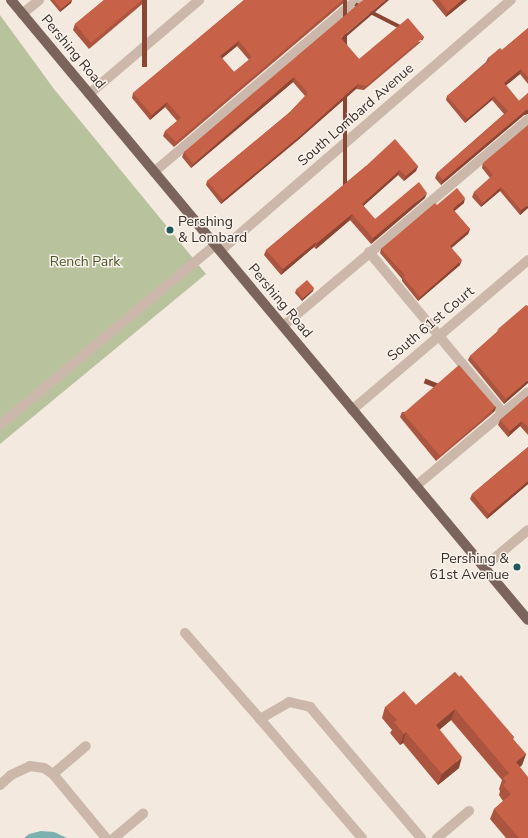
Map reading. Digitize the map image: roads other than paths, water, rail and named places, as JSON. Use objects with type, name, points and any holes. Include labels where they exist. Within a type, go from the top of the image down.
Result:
[{"type":"main road","name":"Pershing Road","points":[[10,0],[528,620]]},
{"type":"street","points":[[22,14],[38,0]]},
{"type":"street","points":[[89,94],[199,0]]},
{"type":"street","points":[[154,172],[357,0]]},
{"type":"street","name":"South Lombard Avenue","points":[[0,425],[217,248],[511,0]]},
{"type":"street","points":[[283,326],[369,252],[528,120]]},
{"type":"street","points":[[369,252],[503,413]]},
{"type":"street","name":"South 61st Court","points":[[352,410],[528,260]]},
{"type":"street","points":[[416,486],[528,392]]},
{"type":"street","points":[[484,568],[528,530]]},
{"type":"street","points":[[185,633],[362,838]]},
{"type":"street","points":[[260,719],[289,702],[310,707],[421,838]]},
{"type":"street","points":[[53,774],[86,746]]},
{"type":"street","points":[[0,784],[11,775],[30,766],[44,768],[53,774],[106,838]]},
{"type":"street","points":[[438,838],[470,811]]},
{"type":"street","points":[[114,838],[143,814]]},
{"type":"water","points":[[41,831],[54,832],[67,838],[24,838],[29,834]]},
{"type":"place","name":"Pershing & Lombard","points":[[170,230]]},
{"type":"place","name":"Pershing & 61st Avenue","points":[[517,567]]},
{"type":"park label","name":"Rench Park","points":[[85,262]]}]
